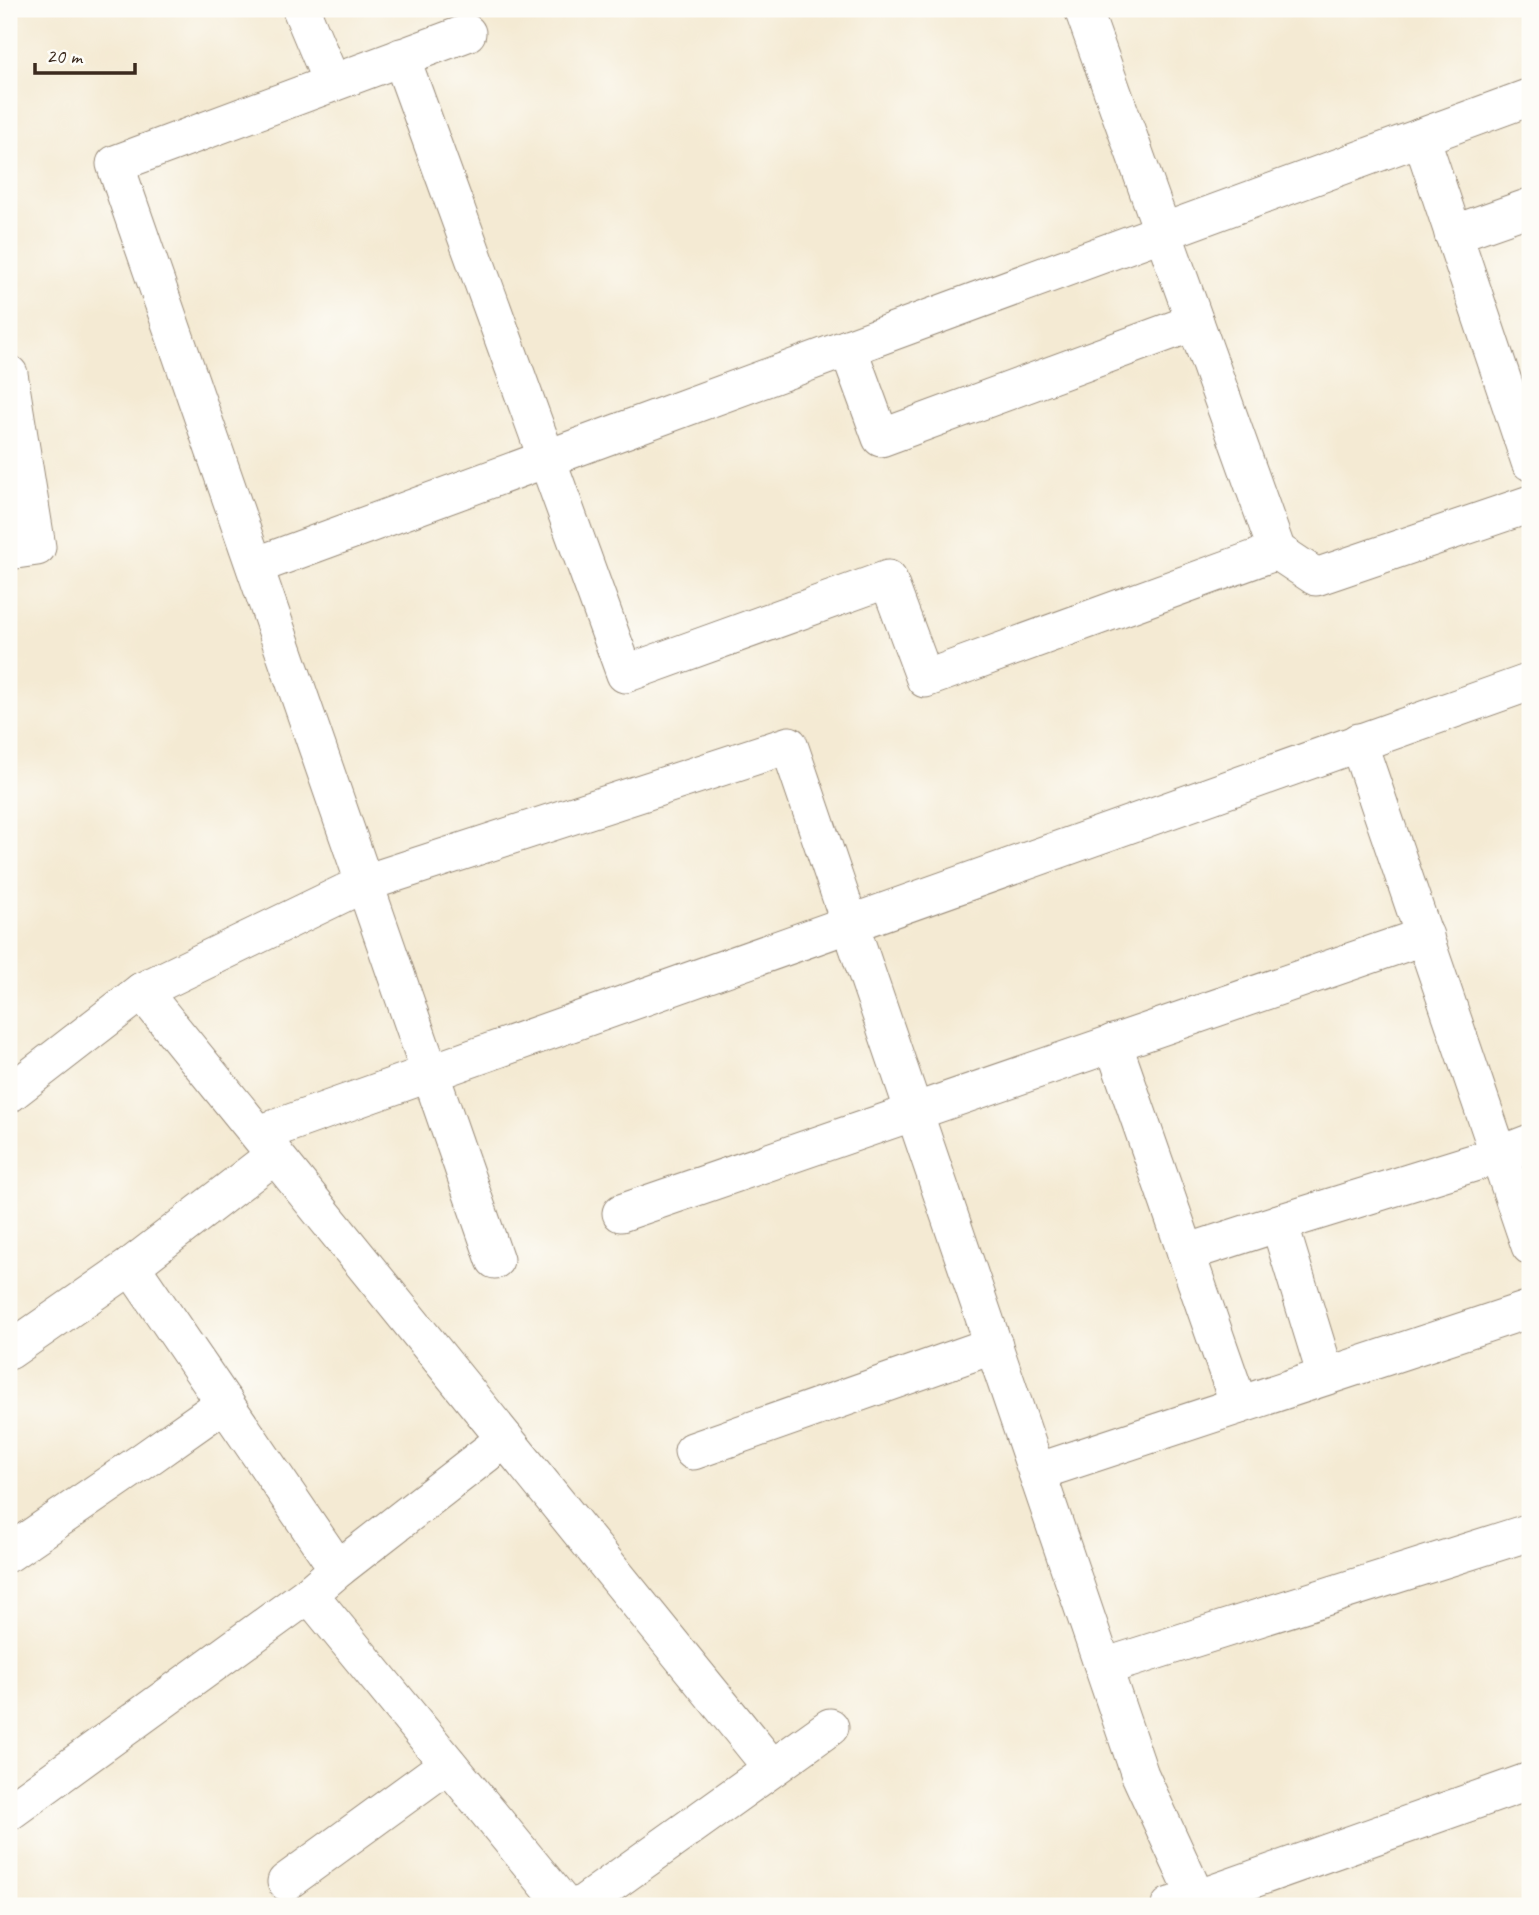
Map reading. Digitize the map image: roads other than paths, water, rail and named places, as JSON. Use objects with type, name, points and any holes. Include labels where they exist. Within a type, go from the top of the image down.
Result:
[{"type":"street","points":[[300,9],[332,83]]},
{"type":"street","points":[[1084,12],[1277,551],[1316,577],[1530,504]]},
{"type":"street","points":[[467,33],[116,164],[495,1260]]},
{"type":"street","points":[[401,57],[625,674],[888,579],[925,679],[1277,551]]},
{"type":"street","points":[[255,566],[1530,97]]},
{"type":"street","points":[[1421,137],[1529,454]]},
{"type":"street","points":[[1453,234],[1530,207]]},
{"type":"street","points":[[848,348],[881,438],[1195,322]]},
{"type":"street","points":[[9,374],[37,547],[9,551]]},
{"type":"street","points":[[9,1350],[131,1266],[267,1144],[430,1073],[1530,681]]},
{"type":"street","points":[[1359,742],[1425,936],[1515,1149],[1530,1246]]},
{"type":"street","points":[[9,1094],[142,990],[365,883],[789,746],[1183,1903],[1530,1781]]},
{"type":"street","points":[[621,1213],[1425,936]]},
{"type":"street","points":[[142,990],[772,1768]]},
{"type":"street","points":[[1113,1043],[1239,1405]]},
{"type":"street","points":[[1186,1253],[1515,1149]]},
{"type":"street","points":[[1279,1223],[1326,1376]]},
{"type":"street","points":[[131,1266],[338,1569]]},
{"type":"street","points":[[1037,1472],[1530,1308]]},
{"type":"street","points":[[693,1451],[993,1345]]},
{"type":"street","points":[[9,1553],[225,1403]]},
{"type":"street","points":[[9,1812],[309,1594],[505,1439]]},
{"type":"street","points":[[1104,1667],[1530,1532]]},
{"type":"street","points":[[309,1594],[565,1906]]},
{"type":"street","points":[[580,1906],[830,1727]]},
{"type":"street","points":[[286,1882],[448,1764]]}]
